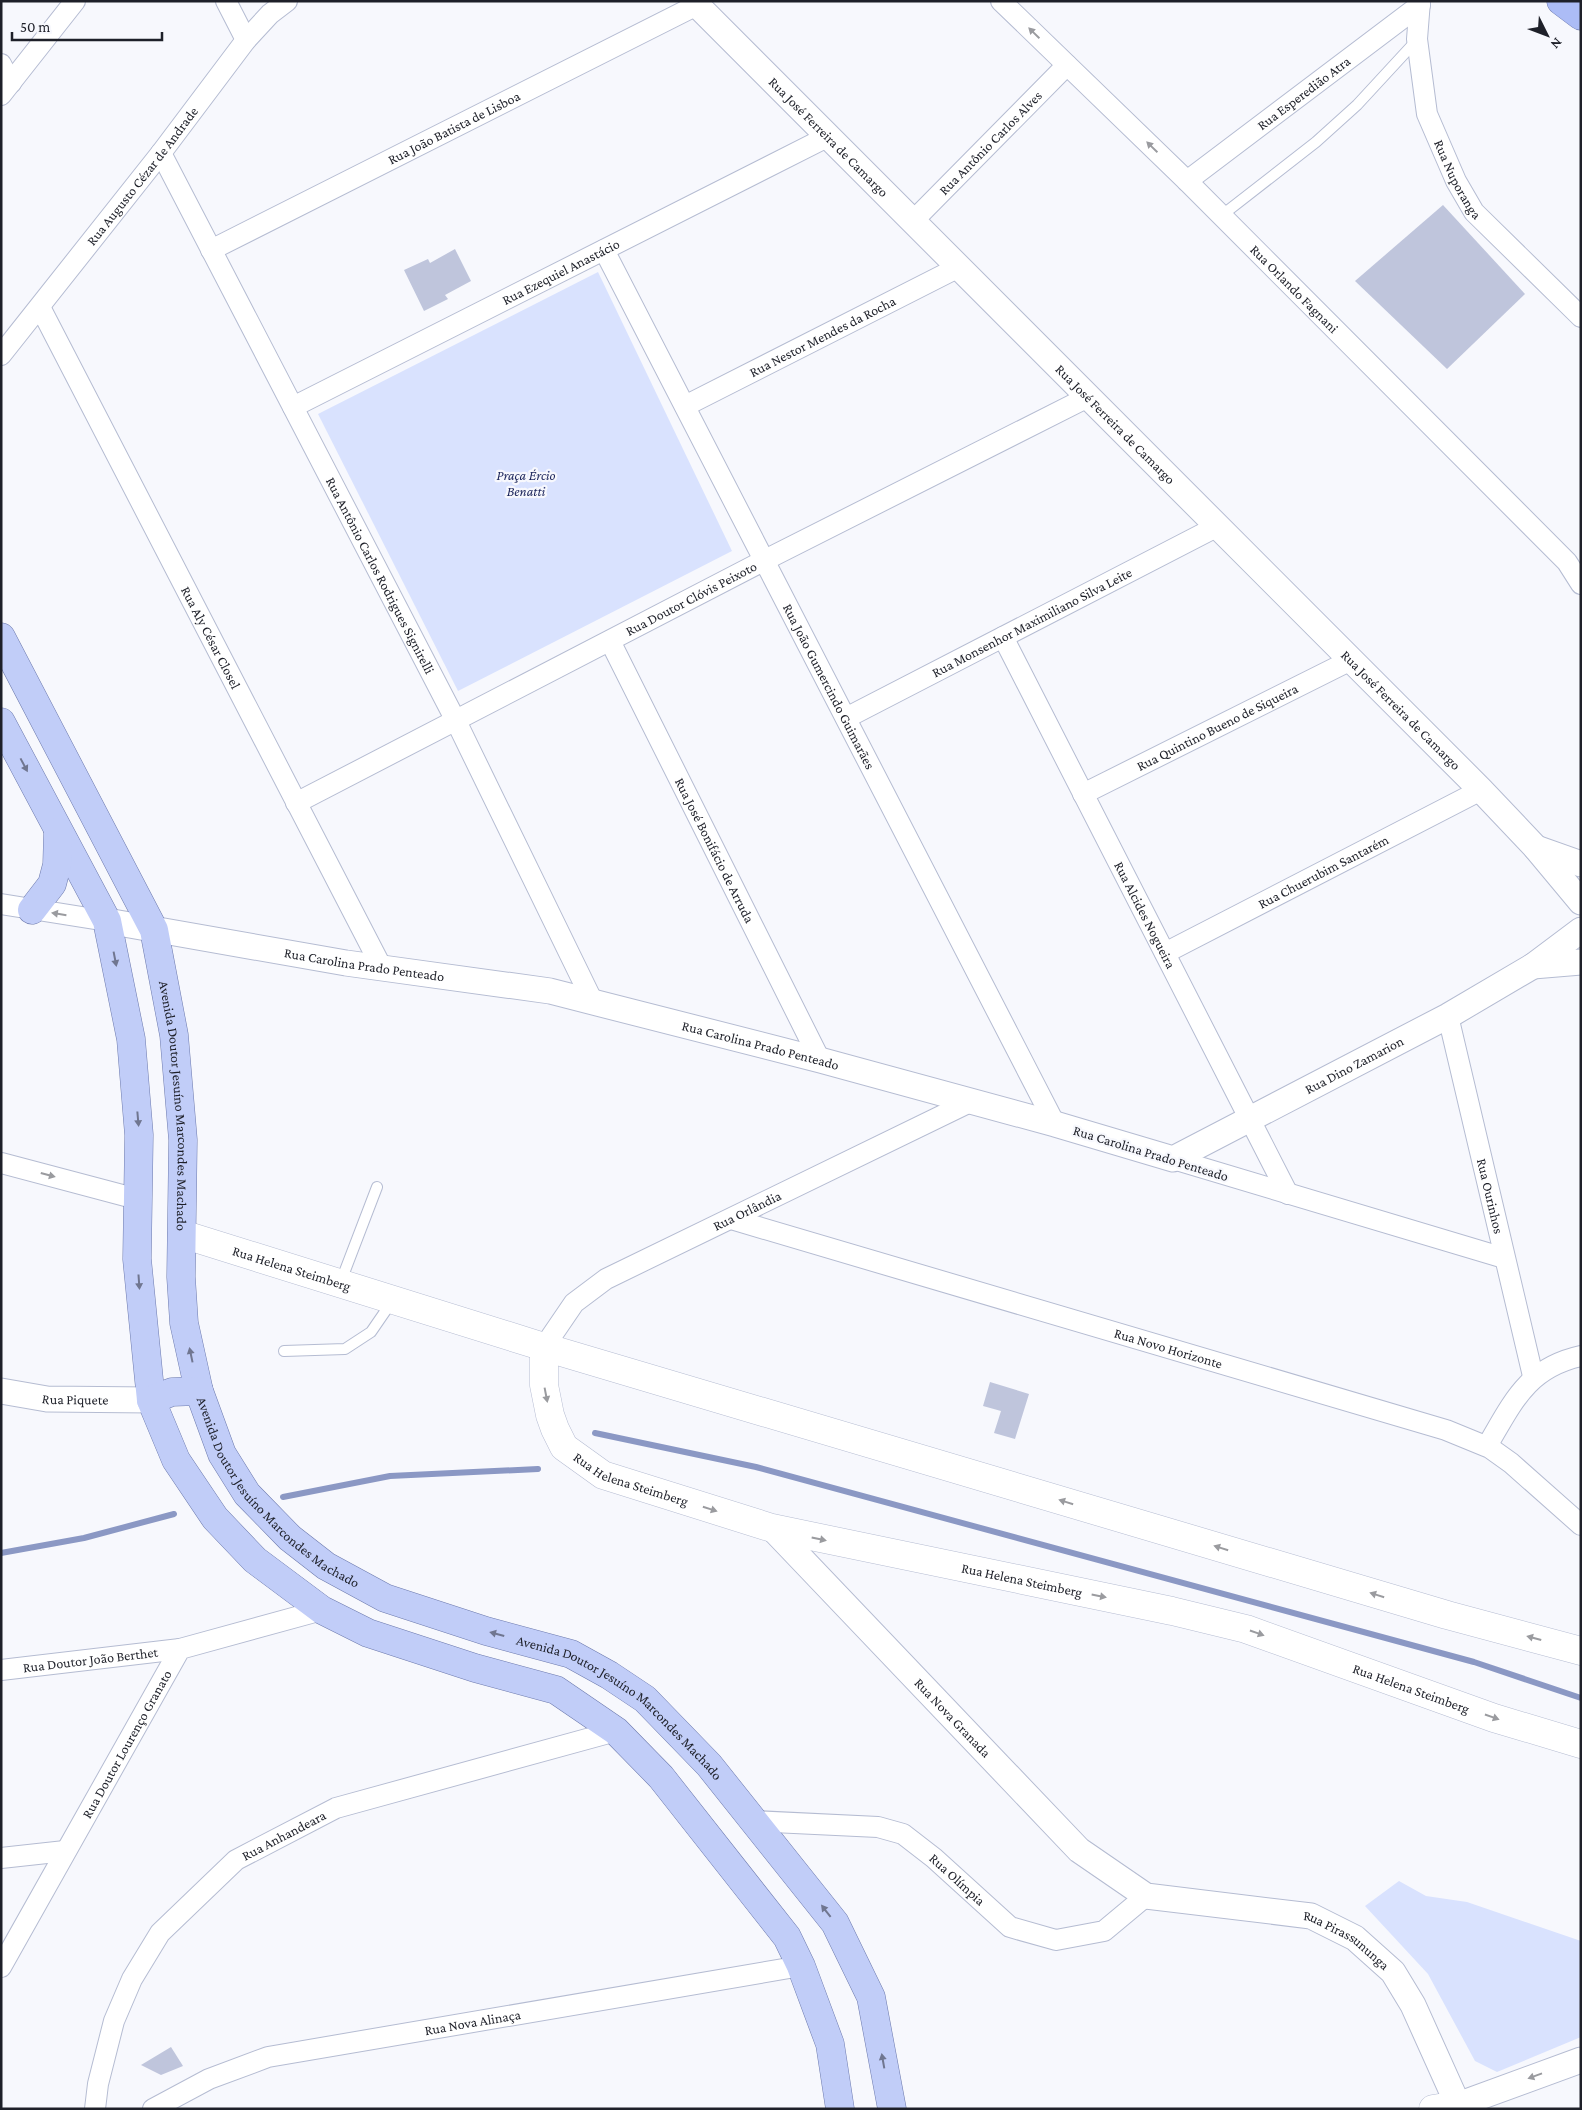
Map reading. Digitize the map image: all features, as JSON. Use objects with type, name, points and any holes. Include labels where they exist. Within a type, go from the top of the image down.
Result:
[{"type":"highway","points":[[1561,1],[1581,16]]},
{"type":"main road","name":"Avenida Doutor Jesuíno Marcondes Machado","points":[[1,637],[154,930],[174,1035],[183,1140],[181,1278],[184,1323],[199,1391],[222,1454],[247,1494],[290,1538],[326,1566],[385,1598],[486,1631],[571,1654],[609,1675],[645,1699],[709,1765],[835,1923],[871,1997],[892,2109]]},
{"type":"main road","name":"Avenida Doutor Jesuíno Marcondes Machado","points":[[1,722],[107,921],[131,1038],[139,1135],[137,1259],[151,1400],[176,1460],[215,1518],[255,1560],[322,1610],[368,1633],[475,1668],[556,1690],[616,1731],[661,1777],[787,1937],[801,1966],[830,2044],[840,2109]]},
{"type":"main road","points":[[32,910],[52,884],[57,865],[58,830]]},
{"type":"main road","points":[[131,1038],[174,1035]]},
{"type":"main road","name":"Rua Helena Steimberg","points":[[182,1234],[544,1346],[1447,1615],[1581,1651]]},
{"type":"main road","name":"Rua Helena Steimberg","points":[[544,1346],[544,1385],[550,1415],[564,1447],[603,1475],[772,1528],[1172,1611],[1246,1629],[1494,1718],[1581,1744]]},
{"type":"main road","points":[[151,1400],[172,1392],[199,1391]]},
{"type":"main road","points":[[351,1624],[362,1618],[367,1611],[369,1600],[366,1588]]},
{"type":"street","points":[[6,89],[75,1]]},
{"type":"street","points":[[226,1],[246,40]]},
{"type":"street","name":"Rua Augusto Cézar de Andrade","points":[[1,355],[161,153],[246,40],[270,14],[287,1]]},
{"type":"street","name":"Rua Orlando Fagnani","points":[[1001,1],[1187,181],[1567,562],[1581,584]]},
{"type":"street","name":"Rua José Ferreira de Camargo","points":[[695,3],[1481,790],[1536,848],[1581,902]]},
{"type":"street","name":"Rua João Batista de Lisboa","points":[[211,250],[695,3]]},
{"type":"street","name":"Rua Nuporanga","points":[[1420,3],[1417,39],[1427,114],[1456,181],[1474,212],[1581,317]]},
{"type":"street","name":"Rua Esperedião Atra","points":[[1187,181],[1420,3]]},
{"type":"street","points":[[1,64],[6,89]]},
{"type":"street","name":"Rua Antônio Carlos Alves","points":[[913,221],[1067,65]]},
{"type":"street","name":"Rua Ezequiel Anastácio","points":[[293,407],[829,136]]},
{"type":"street","name":"Rua Antônio Carlos Rodrigues Signirelli","points":[[161,153],[456,721],[593,1002]]},
{"type":"street","name":"Rua João Gumercindo Guimarães","points":[[604,250],[1055,1124]]},
{"type":"street","name":"Rua Nestor Mendes da Rocha","points":[[685,406],[959,267]]},
{"type":"street","name":"Rua Aly César Closel","points":[[40,307],[382,968]]},
{"type":"street","name":"Rua Doutor Clóvis Peixoto","points":[[296,803],[764,560],[1088,396]]},
{"type":"street","name":"Rua Monsenhor Maximiliano Silva Leite","points":[[846,718],[1218,526]]},
{"type":"street","name":"Rua Alcides Nogueira","points":[[1003,637],[1288,1194]]},
{"type":"street","name":"Rua José Bonifácio de Arruda","points":[[610,641],[820,1060]]},
{"type":"street","name":"Rua Quintino Bueno de Siqueira","points":[[1083,794],[1351,660]]},
{"type":"street","name":"Rua Chuerubim Santarém","points":[[1165,953],[1481,790]]},
{"type":"street","name":"Rua José Ferreira de Camargo","points":[[1536,848],[1581,864]]},
{"type":"street","name":"Rua Carolina Prado Penteado","points":[[1,904],[382,968],[550,991],[820,1060],[1055,1124],[1504,1258]]},
{"type":"street","name":"Rua Dino Zamarion","points":[[1173,1159],[1448,1016],[1533,966],[1581,930]]},
{"type":"street","name":"Rua Dino Zamarion","points":[[1533,966],[1581,962]]},
{"type":"street","name":"Rua Ourinhos","points":[[1448,1016],[1533,1376]]},
{"type":"street","name":"Rua Orlândia","points":[[544,1346],[574,1303],[606,1279],[972,1101]]},
{"type":"street","points":[[1,1163],[137,1199]]},
{"type":"street","name":"Rua Novo Horizonte","points":[[730,1219],[1427,1425],[1487,1446],[1511,1463],[1581,1525]]},
{"type":"street","points":[[1487,1446],[1511,1405],[1533,1376],[1563,1360],[1581,1356]]},
{"type":"street","name":"Rua Piquete","points":[[1,1391],[47,1399],[151,1400]]},
{"type":"street","name":"Rua Nova Granada","points":[[772,1528],[1080,1850],[1146,1896]]},
{"type":"street","points":[[180,1649],[322,1610]]},
{"type":"street","name":"Rua Doutor João Berthet","points":[[1,1670],[180,1649]]},
{"type":"street","name":"Rua Doutor Lourenço Granato","points":[[1,1967],[180,1649]]},
{"type":"street","name":"Rua Anhandeara","points":[[95,2109],[98,2084],[114,2021],[132,1979],[160,1933],[236,1860],[336,1808],[616,1731]]},
{"type":"street","name":"Rua Olímpia","points":[[754,1821],[878,1827],[903,1834],[934,1858],[1010,1927],[1056,1940],[1104,1931],[1146,1896]]},
{"type":"street","points":[[1,1858],[65,1851]]},
{"type":"street","name":"Rua Pirassununga","points":[[1146,1896],[1311,1916],[1355,1938],[1393,1972],[1413,2005],[1449,2107]]},
{"type":"street","name":"Rua Nova Alinaça","points":[[153,2109],[209,2079],[268,2057],[801,1966]]},
{"type":"street","points":[[1449,2107],[1581,2060]]},
{"type":"lane","points":[[1221,216],[1316,142],[1357,105],[1417,39]]},
{"type":"lane","points":[[340,1283],[378,1187]]},
{"type":"lane","points":[[284,1351],[345,1349],[371,1332],[393,1299]]},
{"type":"green space","name":"Praça Ércio Benatti","points":[[598,272],[732,551],[458,691],[318,414]]},
{"type":"green space","points":[[1399,1881],[1426,1896],[1467,1902],[1581,1941],[1581,2037],[1497,2072],[1475,2061],[1428,1974],[1365,1906]]},
{"type":"building","points":[[1443,205],[1525,294],[1447,369],[1355,281]]},
{"type":"building","points":[[455,249],[471,281],[445,295],[448,299],[424,311],[404,270],[428,259],[430,263]]},
{"type":"building","points":[[990,1382],[1029,1394],[1015,1439],[994,1433],[1001,1411],[983,1406]]},
{"type":"building","points":[[171,2047],[183,2066],[161,2075],[141,2065]]},
{"type":"waterway","points":[[595,1433],[756,1467],[1474,1662],[1581,1698]]},
{"type":"waterway","points":[[283,1497],[390,1476],[538,1469]]},
{"type":"waterway","points":[[1,1553],[84,1538],[174,1514]]}]
